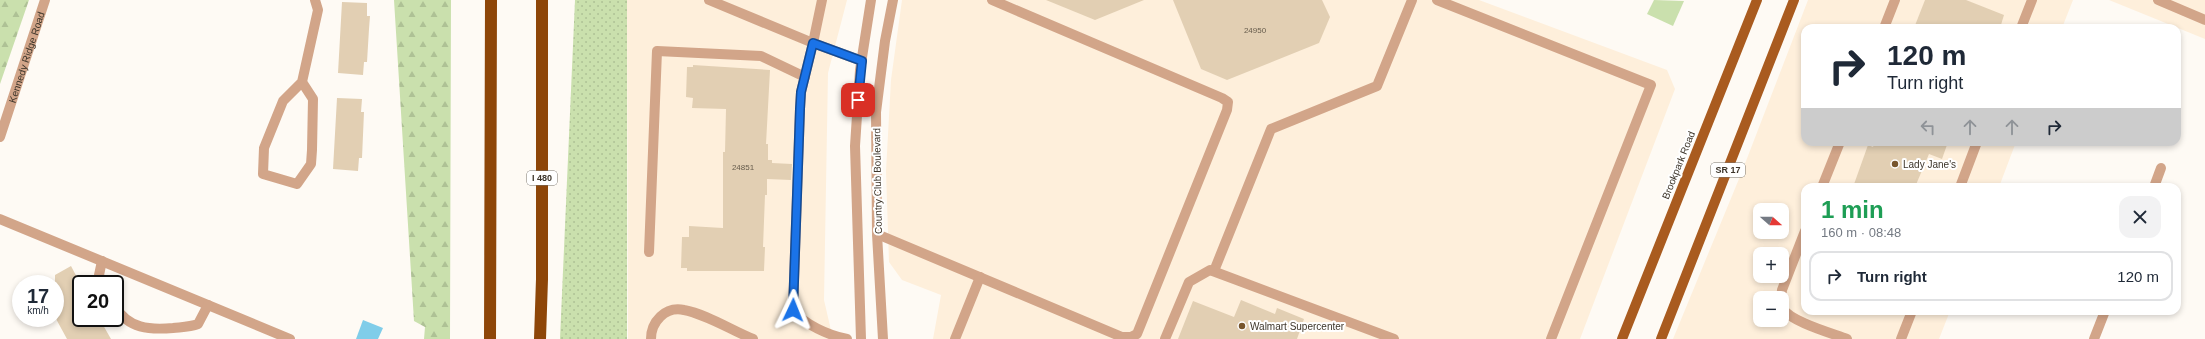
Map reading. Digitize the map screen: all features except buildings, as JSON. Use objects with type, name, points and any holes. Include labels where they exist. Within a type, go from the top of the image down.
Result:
[{"type":"highway","points":[[490,339],[491,0]]},
{"type":"highway","name":"I 480","points":[[540,339],[542,279],[542,0]]},
{"type":"highway","points":[[542,16],[545,0]]},
{"type":"main road","name":"Brookpark Road","points":[[1622,339],[1757,0]]},
{"type":"main road","name":"SR 17","points":[[1661,339],[1794,0]]},
{"type":"street","name":"Kennedy Ridge Road","points":[[0,137],[45,0]]},
{"type":"street","points":[[302,82],[313,99],[312,150],[311,164],[296,184],[263,174],[264,148],[283,101],[302,82],[318,10],[315,0]]},
{"type":"street","points":[[709,0],[813,43],[862,61]]},
{"type":"street","points":[[822,0],[804,77],[800,109],[793,310],[797,316],[822,335],[847,339]]},
{"type":"street","name":"Country Club Boulevard","points":[[861,339],[855,146],[862,61],[871,0]]},
{"type":"street","name":"Country Club Boulevard","points":[[883,339],[877,234],[876,112],[885,41],[893,0]]},
{"type":"street","points":[[877,234],[1122,337],[1131,337],[1137,334],[1227,110],[1228,102],[1222,98],[992,0]]},
{"type":"street","points":[[1214,271],[1271,128],[1377,86],[1412,0]]},
{"type":"street","points":[[1437,0],[1651,85],[1551,339]]},
{"type":"street","points":[[1886,24],[1895,0]]},
{"type":"street","points":[[2023,24],[2032,0]]},
{"type":"street","points":[[2158,0],[2205,20]]},
{"type":"street","points":[[649,252],[657,51],[761,56],[804,77]]},
{"type":"street","points":[[1824,183],[1838,146]]},
{"type":"street","points":[[1962,183],[1975,146]]},
{"type":"street","points":[[2155,183],[2161,168]]},
{"type":"street","points":[[0,219],[290,339]]},
{"type":"street","points":[[1782,291],[1801,241]]},
{"type":"street","points":[[99,275],[102,261]]},
{"type":"street","points":[[1165,339],[1189,282],[1210,270],[1394,339]]},
{"type":"street","points":[[956,339],[980,277]]},
{"type":"street","points":[[124,318],[132,324],[146,328],[162,329],[198,324],[208,305]]},
{"type":"street","points":[[651,339],[651,330],[659,318],[667,312],[677,309],[699,316],[742,337],[753,339]]},
{"type":"street","points":[[1789,315],[1847,339]]},
{"type":"street","points":[[1901,339],[1910,315]]},
{"type":"street","points":[[2094,339],[2103,315]]},
{"type":"shaded area","points":[[627,0],[847,0],[828,73],[824,300],[833,339],[628,339]]},
{"type":"shaded area","points":[[902,0],[1479,0],[1667,70],[1675,89],[1580,339],[933,339],[941,295],[902,280],[889,262],[886,171],[891,80]]},
{"type":"shaded area","points":[[1808,0],[2073,0],[2064,24],[1801,24],[1801,146],[2014,146],[2001,183],[1801,183],[1801,315],[1948,315],[1939,339],[1673,339],[1741,174]]},
{"type":"shaded area","points":[[2109,0],[2205,0],[2205,39],[2181,29],[2181,24],[2168,24]]},
{"type":"green space","points":[[0,0],[29,0],[0,84]]},
{"type":"green space","points":[[394,0],[451,0],[450,339],[424,339],[425,327],[414,321]]},
{"type":"green space","points":[[575,0],[627,0],[627,339],[560,339]]},
{"type":"green space","points":[[1654,0],[1684,1],[1673,26],[1647,14]]},
{"type":"water","points":[[363,320],[383,328],[378,339],[356,339]]},
{"type":"place","name":"Lady Jane's","points":[[1895,164]]},
{"type":"place","name":"Walmart Supercenter","points":[[1242,326]]},
{"type":"route","points":[[793,310],[801,92],[813,43],[862,61],[858,100]]}]
